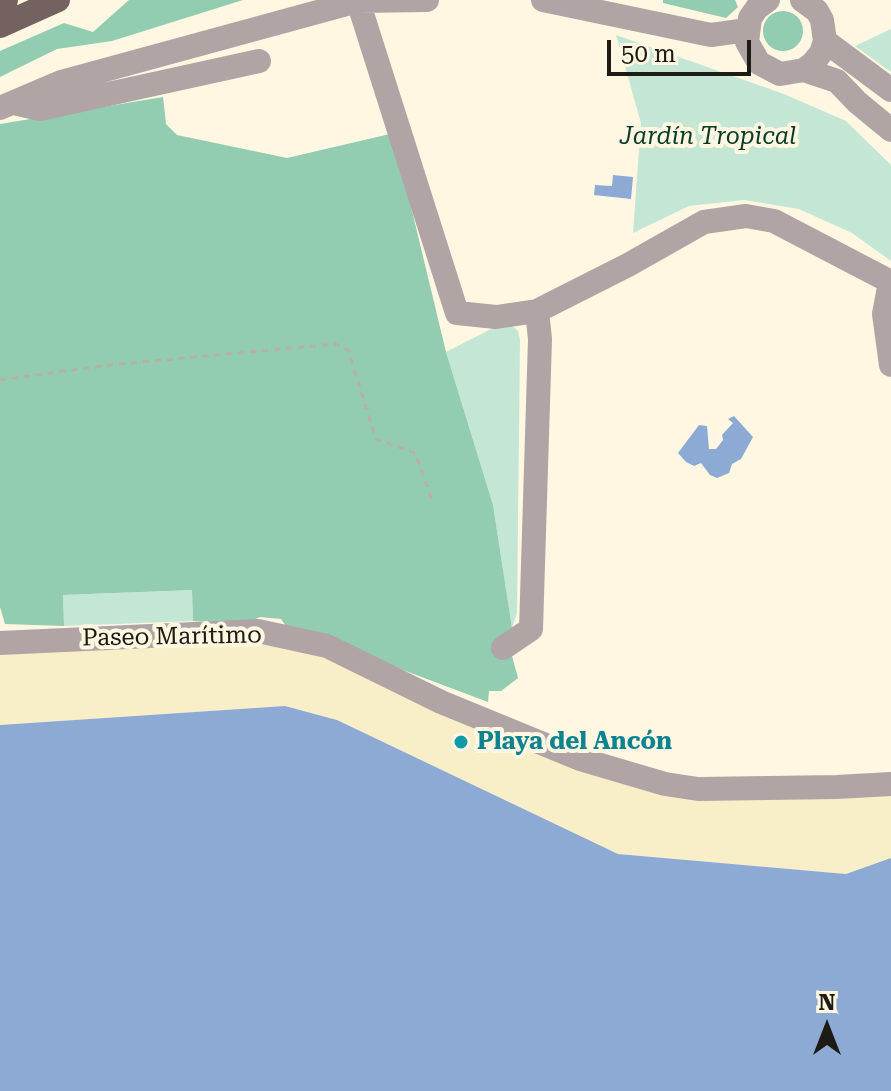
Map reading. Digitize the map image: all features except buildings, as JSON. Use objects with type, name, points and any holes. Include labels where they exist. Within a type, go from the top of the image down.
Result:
[{"type":"main road","points":[[0,2],[6,0]]},
{"type":"main road","points":[[0,26],[58,0]]},
{"type":"street","points":[[8,106],[61,82],[358,1],[427,0]]},
{"type":"street","points":[[543,0],[711,35],[756,10]]},
{"type":"street","points":[[358,1],[457,313],[496,317],[537,311],[704,222],[746,216],[774,221],[890,282],[884,314],[891,365]]},
{"type":"street","points":[[804,70],[821,53],[825,41],[822,20],[808,1]]},
{"type":"street","points":[[756,10],[747,42],[759,63],[780,74],[804,70],[837,81],[891,130]]},
{"type":"street","points":[[825,41],[891,90]]},
{"type":"street","points":[[8,106],[40,109],[259,61]]},
{"type":"street","points":[[503,648],[531,629],[540,339],[537,311]]},
{"type":"street","name":"Paseo Marítimo","points":[[0,643],[258,631],[327,646],[441,702],[566,753],[665,784],[698,789],[891,784]]},
{"type":"path","points":[[0,380],[109,365],[335,344],[348,350],[376,439],[415,453],[433,503]]},
{"type":"green space","points":[[129,0],[243,0],[112,41],[57,49],[0,77],[0,51],[64,23],[93,32]]},
{"type":"green space","points":[[663,0],[735,0],[738,7],[726,18],[663,3]]},
{"type":"green space","points":[[783,11],[797,17],[803,31],[797,45],[783,51],[769,45],[763,31],[769,17]]},
{"type":"green space","points":[[891,29],[891,72],[855,46]]},
{"type":"green space","name":"Jardín Tropical","points":[[616,35],[784,94],[846,121],[891,165],[891,261],[852,233],[799,209],[744,200],[689,206],[633,233],[641,123]]},
{"type":"green space","points":[[163,97],[166,124],[177,135],[287,158],[390,134],[400,161],[446,352],[493,505],[512,628],[512,656],[518,678],[501,691],[489,691],[488,702],[286,626],[281,619],[260,617],[247,623],[193,621],[192,590],[63,595],[64,626],[5,624],[0,607],[0,124]]},
{"type":"green space","points":[[499,325],[511,325],[518,331],[520,340],[517,613],[512,628],[493,505],[446,352]]},
{"type":"green space","points":[[192,590],[193,621],[64,626],[63,595]]},
{"type":"sand","name":"Playa del Ancón","points":[[258,631],[665,784],[891,784],[891,858],[846,874],[618,854],[337,720],[285,706],[0,725],[0,643]]},
{"type":"water","points":[[613,175],[633,177],[631,199],[594,195],[595,185],[612,186]]},
{"type":"water","points":[[734,416],[753,437],[741,459],[732,464],[729,473],[717,478],[710,475],[701,463],[694,466],[678,453],[699,425],[707,426],[709,449],[716,449],[723,440],[722,435],[733,423],[728,419]]},
{"type":"water","points":[[285,706],[337,720],[618,854],[846,874],[891,858],[891,1091],[0,1091],[0,725]]},
{"type":"place","name":"Playa del Ancón","points":[[461,742]]}]
